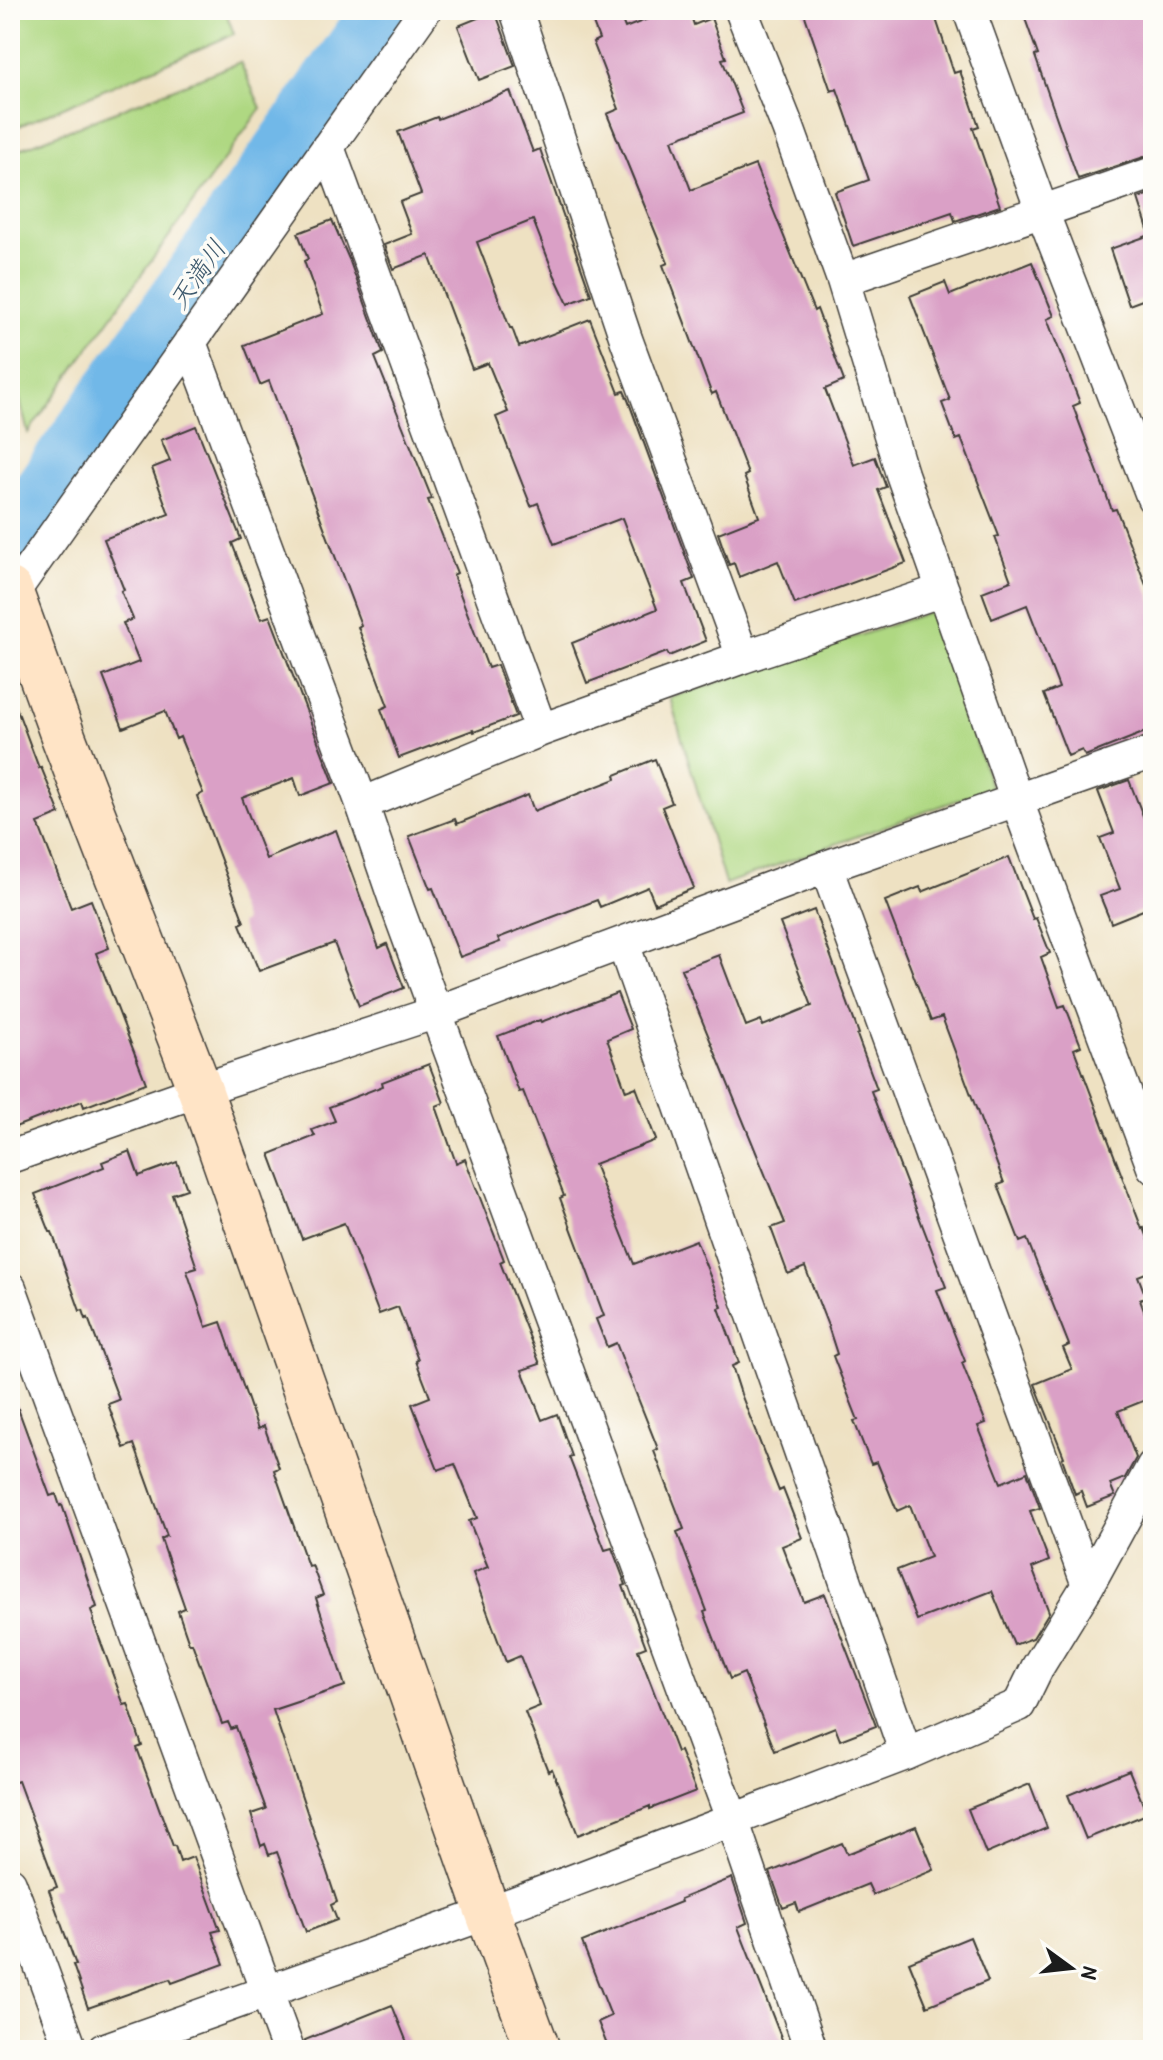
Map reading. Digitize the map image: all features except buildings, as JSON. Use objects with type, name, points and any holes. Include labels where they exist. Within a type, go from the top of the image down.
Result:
[{"type":"street","points":[[425,10],[11,594],[200,1090],[538,2050]]},
{"type":"street","points":[[516,10],[626,339],[743,657]]},
{"type":"street","points":[[741,10],[843,280],[902,474],[1017,801],[1153,1167]]},
{"type":"street","points":[[969,10],[1042,211],[1153,498]]},
{"type":"street","points":[[328,147],[541,730]]},
{"type":"street","points":[[843,280],[1153,173]]},
{"type":"street","points":[[190,342],[732,1819],[811,2050]]},
{"type":"street","points":[[362,804],[541,730],[743,657],[943,590]]},
{"type":"street","points":[[10,1157],[437,1012],[826,867],[1153,752]]},
{"type":"street","points":[[826,867],[1088,1585]]},
{"type":"street","points":[[623,943],[906,1754]]},
{"type":"street","points":[[10,1288],[288,2050]]},
{"type":"street","points":[[103,2050],[488,1913],[906,1754],[1019,1705],[1153,1466]]},
{"type":"street","points":[[10,1883],[71,2050]]},
{"type":"green space","points":[[10,10],[225,10],[234,34],[10,130]]},
{"type":"green space","points":[[240,62],[261,108],[28,433],[10,361],[10,153]]},
{"type":"green space","points":[[933,611],[991,788],[725,884],[670,698]]},
{"type":"waterway","name":"天満川","points":[[10,539],[384,10]]}]
